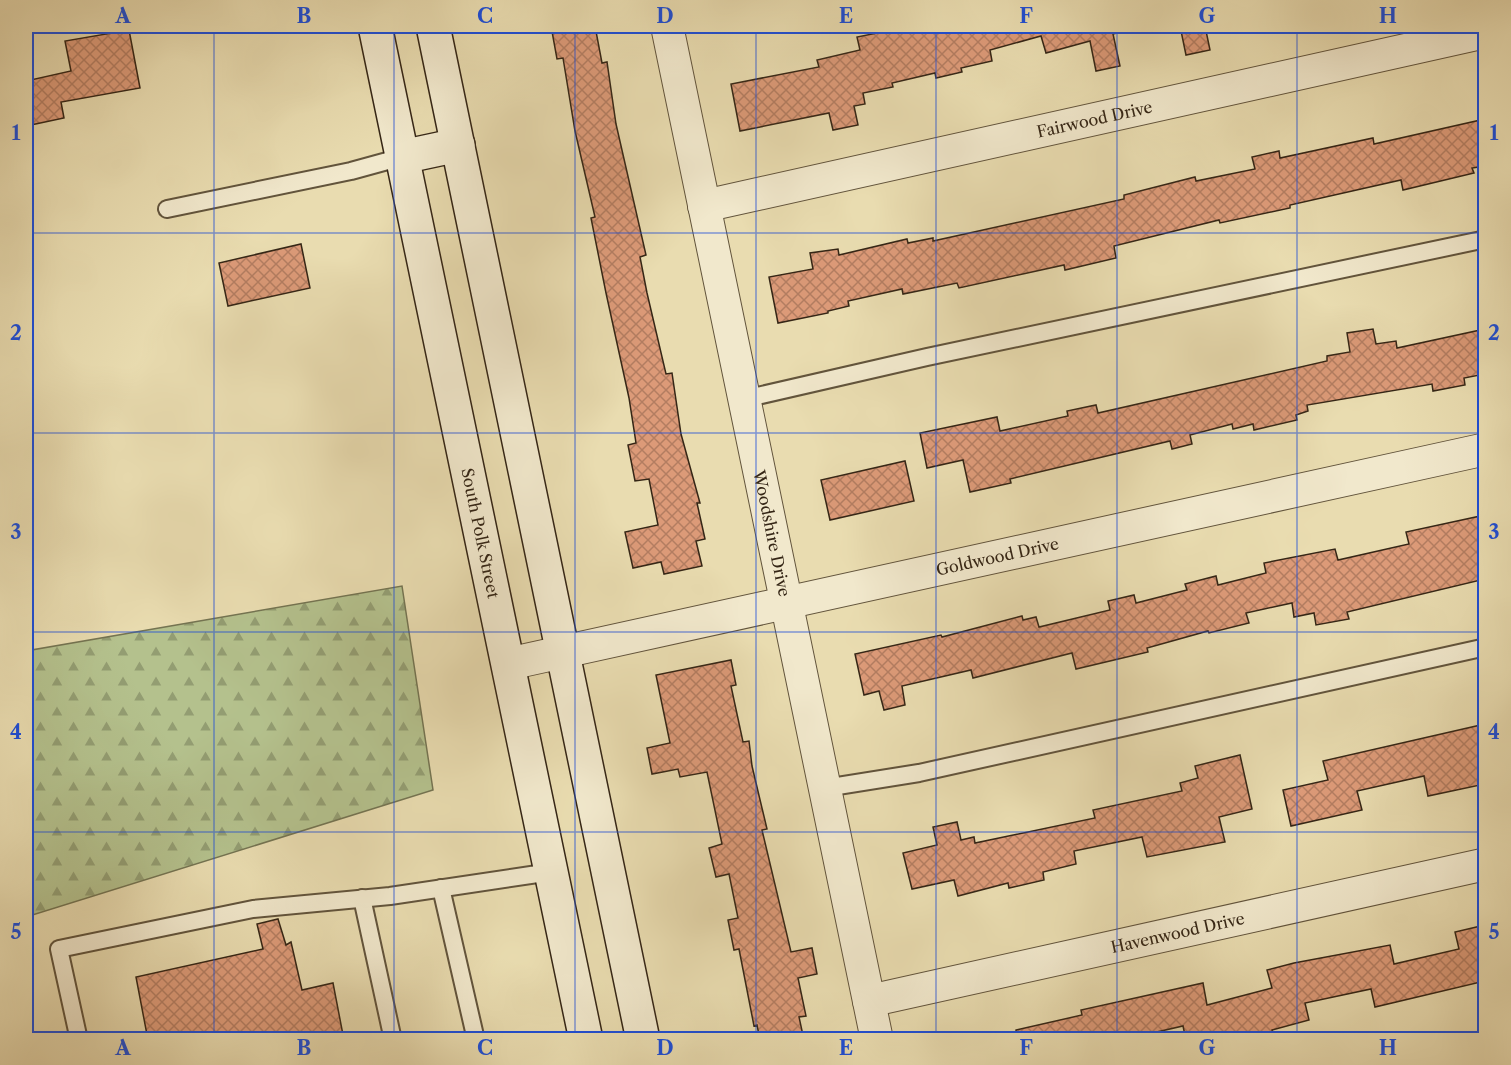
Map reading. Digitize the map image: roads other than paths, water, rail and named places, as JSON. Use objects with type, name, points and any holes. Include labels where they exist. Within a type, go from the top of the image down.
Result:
[{"type":"main road","name":"South Polk Street","points":[[375,26],[586,1040]]},
{"type":"main road","points":[[433,26],[643,1040]]},
{"type":"main road","points":[[402,157],[458,145]]},
{"type":"street","name":"Woodshire Drive","points":[[666,26],[877,1040]]},
{"type":"street","name":"Fairwood Drive","points":[[704,206],[1485,32]]},
{"type":"street","name":"Goldwood Drive","points":[[508,664],[1485,449]]},
{"type":"street","name":"Havenwood Drive","points":[[869,1001],[1485,864]]},
{"type":"lane","points":[[167,209],[351,171],[402,157]]},
{"type":"lane","points":[[744,399],[927,357],[1485,239]]},
{"type":"lane","points":[[825,788],[920,772],[1485,647]]},
{"type":"lane","points":[[79,1040],[59,949],[253,909],[362,898],[551,872]]},
{"type":"lane","points":[[441,888],[476,1040]]},
{"type":"lane","points":[[362,898],[393,1040]]}]
